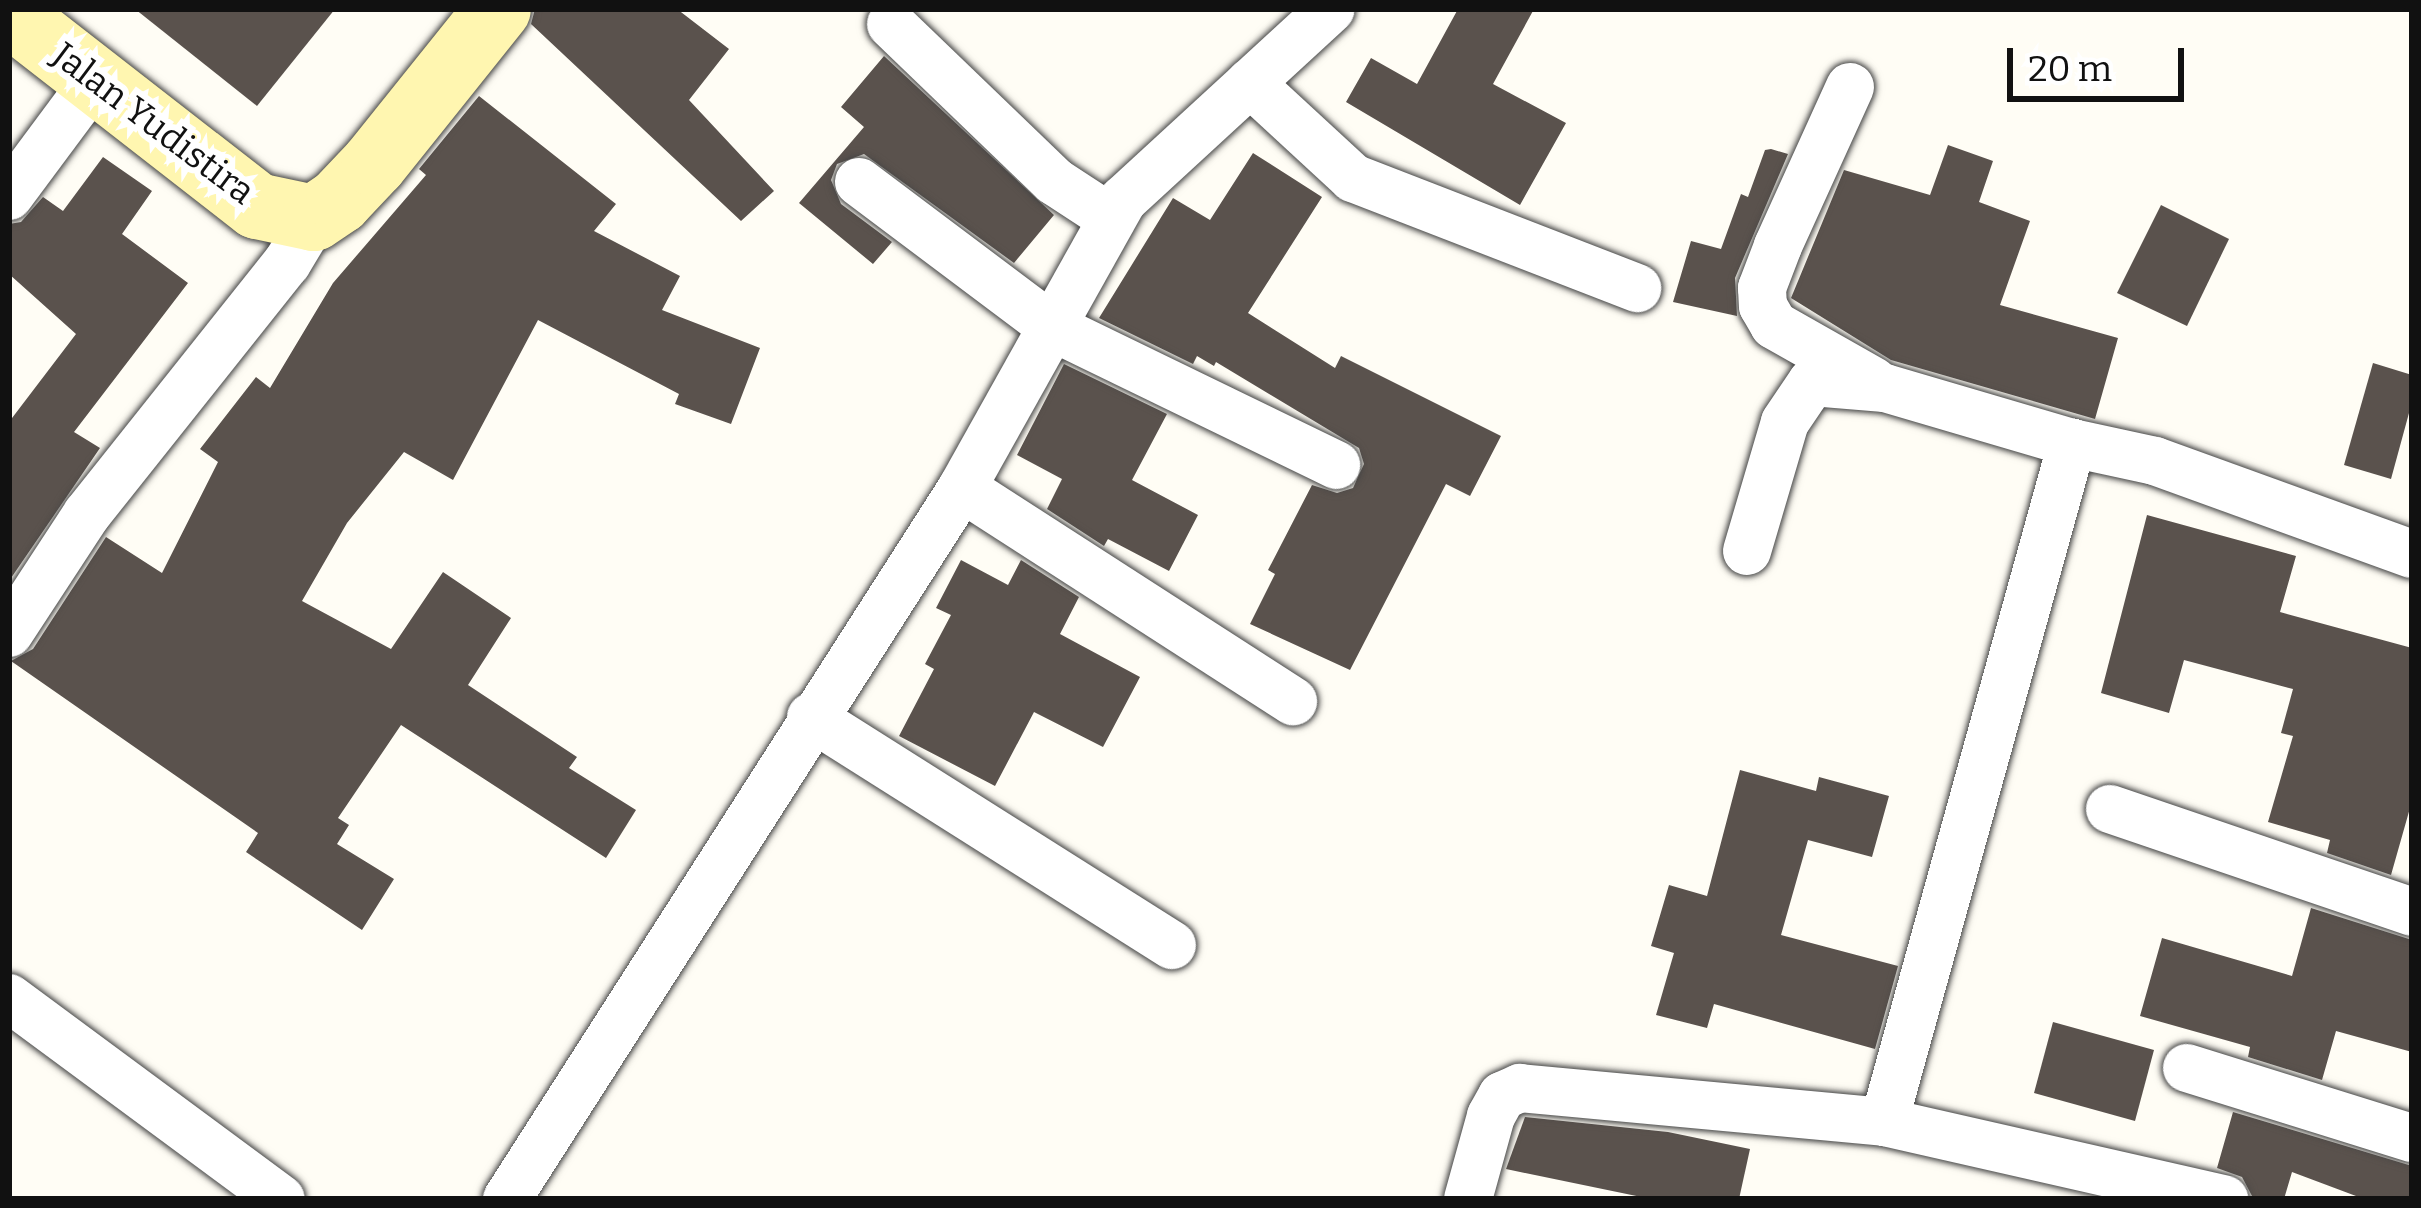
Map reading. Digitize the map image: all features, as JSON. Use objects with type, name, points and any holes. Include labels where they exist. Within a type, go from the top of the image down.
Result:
[{"type":"street","points":[[9,633],[87,514],[286,263],[314,218],[339,201],[374,164],[498,9]]},
{"type":"street","points":[[508,1199],[811,717],[962,488],[1123,200],[1330,9]]},
{"type":"street","name":"Jalan Yudistira","points":[[9,13],[257,206],[314,218]]},
{"type":"street","points":[[891,24],[1054,181],[1112,219]]},
{"type":"street","points":[[9,196],[95,80]]},
{"type":"street","points":[[1250,83],[1353,178],[1637,288]]},
{"type":"street","points":[[1850,87],[1778,246],[1762,287],[1762,307],[1774,326],[1885,388]]},
{"type":"street","points":[[859,182],[1052,327],[1336,465]]},
{"type":"street","points":[[1748,551],[1785,422],[1812,382],[1885,388],[2196,474],[2412,554]]},
{"type":"street","points":[[1884,1122],[2072,443]]},
{"type":"street","points":[[962,488],[1293,701]]},
{"type":"street","points":[[811,717],[1172,945]]},
{"type":"street","points":[[2110,809],[2412,912]]},
{"type":"street","points":[[9,998],[281,1199]]},
{"type":"street","points":[[2187,1068],[2412,1138]]},
{"type":"street","points":[[1468,1199],[1491,1116],[1502,1096],[1520,1088],[1884,1122],[2224,1199]]},
{"type":"building","points":[[135,9],[335,9],[257,106]]},
{"type":"building","points":[[535,9],[677,9],[729,49],[689,100],[774,191],[741,221],[531,24]]},
{"type":"building","points":[[1458,9],[1534,9],[1493,84],[1566,123],[1520,205],[1346,102],[1371,58],[1417,84]]},
{"type":"building","points":[[884,56],[1054,215],[1014,263],[864,154],[837,164],[831,180],[841,204],[892,242],[873,264],[799,203],[864,127],[841,107]]},
{"type":"building","points":[[479,96],[616,204],[594,231],[680,276],[662,310],[760,348],[731,424],[675,404],[679,394],[538,320],[453,480],[404,452],[347,523],[302,601],[391,649],[443,572],[511,618],[468,685],[577,757],[569,768],[636,810],[606,858],[401,725],[338,818],[349,825],[337,844],[394,879],[362,930],[246,852],[258,833],[11,661],[33,649],[106,537],[162,573],[218,462],[200,449],[256,377],[270,388],[333,283],[426,175],[419,169]]},
{"type":"building","points":[[1948,145],[1993,161],[1979,202],[2030,221],[2000,305],[2118,338],[2095,419],[1891,360],[1791,298],[1844,170],[1930,195]]},
{"type":"building","points":[[1765,150],[1788,154],[1735,278],[1737,316],[1673,302],[1691,241],[1721,249],[1741,194],[1748,197]]},
{"type":"building","points":[[1253,153],[1322,197],[1248,313],[1335,368],[1341,356],[1501,436],[1470,496],[1446,484],[1350,670],[1250,624],[1275,574],[1268,570],[1312,485],[1337,493],[1353,488],[1364,464],[1359,448],[1216,362],[1214,366],[1197,356],[1193,364],[1099,318],[1173,198],[1210,220]]},
{"type":"building","points":[[103,157],[152,191],[122,234],[188,283],[74,432],[100,448],[9,581],[9,422],[76,334],[9,274],[9,224],[21,222],[43,197],[63,211]]},
{"type":"building","points":[[2161,205],[2229,239],[2187,326],[2117,293]]},
{"type":"building","points":[[2373,363],[2412,375],[2412,402],[2391,479],[2344,465]]},
{"type":"building","points":[[1064,364],[1167,414],[1132,480],[1198,515],[1169,571],[1108,539],[1104,546],[1047,509],[1062,479],[1017,455]]},
{"type":"building","points":[[2147,515],[2296,556],[2280,612],[2412,648],[2412,801],[2391,875],[2327,853],[2330,840],[2268,822],[2293,736],[2281,733],[2293,689],[2184,660],[2169,713],[2101,693]]},
{"type":"building","points":[[961,560],[1008,585],[1021,560],[1079,597],[1060,634],[1140,677],[1103,747],[1034,712],[995,786],[899,736],[934,669],[925,664],[951,615],[936,608]]},
{"type":"building","points":[[1740,770],[1816,791],[1819,777],[1889,796],[1872,857],[1808,840],[1781,935],[1898,966],[1875,1049],[1714,1004],[1707,1028],[1656,1015],[1674,953],[1651,946],[1669,885],[1707,896]]},
{"type":"building","points":[[2311,908],[2412,940],[2412,1052],[2336,1031],[2322,1080],[2248,1057],[2250,1047],[2140,1016],[2162,938],[2292,976]]},
{"type":"building","points":[[2053,1022],[2154,1050],[2135,1121],[2034,1093]]},
{"type":"building","points":[[2233,1112],[2412,1166],[2412,1199],[2364,1199],[2292,1172],[2284,1199],[2252,1196],[2242,1177],[2217,1168]]},
{"type":"building","points":[[1525,1117],[1668,1132],[1750,1149],[1739,1199],[1651,1199],[1506,1169]]}]
